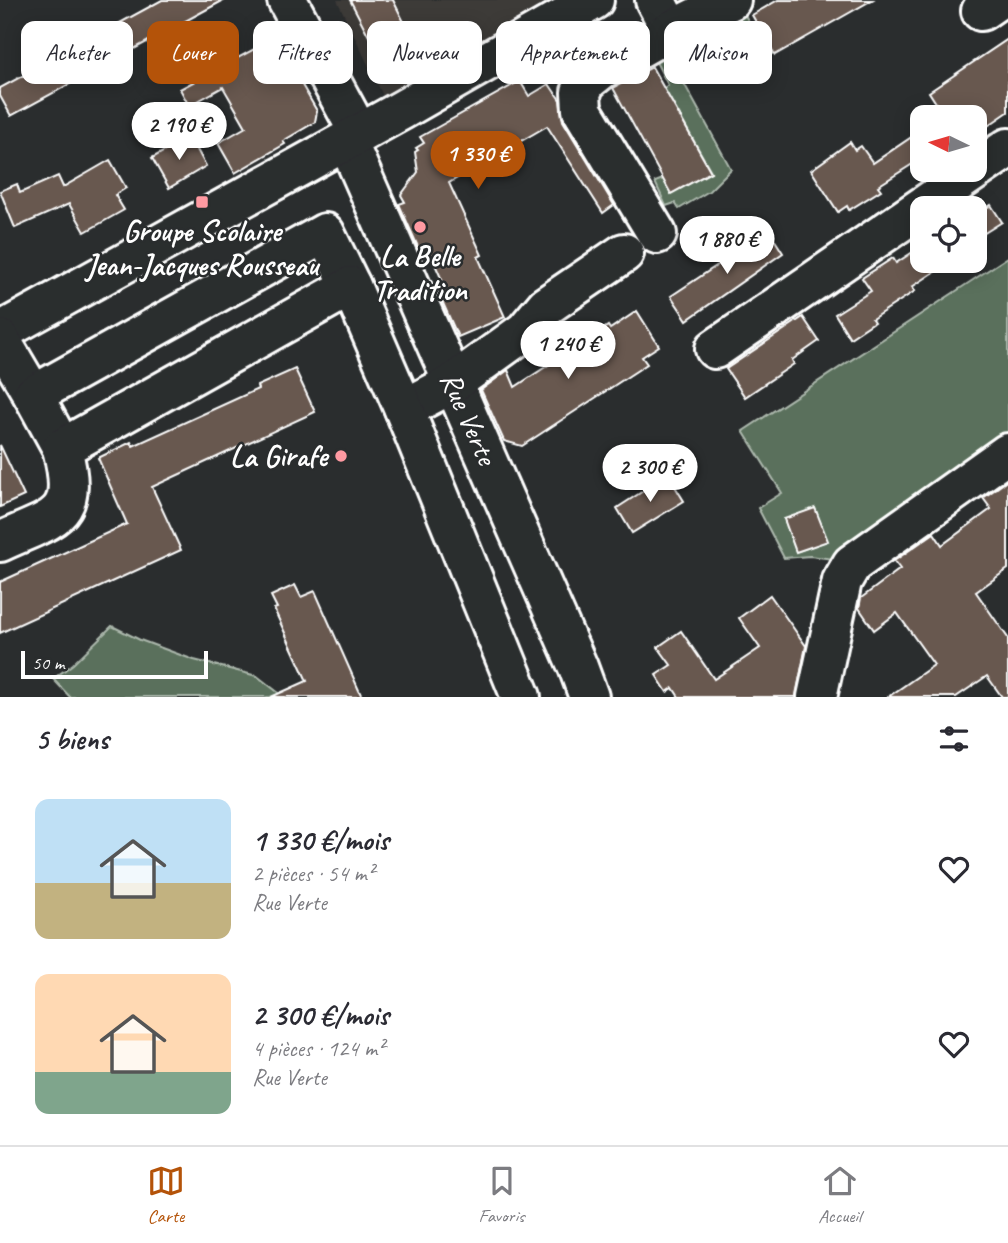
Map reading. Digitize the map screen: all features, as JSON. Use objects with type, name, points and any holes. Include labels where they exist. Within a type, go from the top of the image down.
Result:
[{"type":"street","name":"Rue Verte","points":[[287,0],[353,137],[453,383],[589,697]]},
{"type":"street","points":[[0,332],[594,0]]},
{"type":"street","points":[[657,233],[582,110],[581,92],[587,81],[663,15],[731,0]]},
{"type":"street","points":[[715,349],[1008,148]]},
{"type":"street","points":[[33,395],[325,233],[404,409],[521,697]]},
{"type":"street","points":[[404,409],[453,383],[525,331],[546,306],[624,253]]},
{"type":"street","points":[[62,448],[351,286]]},
{"type":"street","points":[[0,339],[62,448],[68,473],[67,500],[63,509],[56,516],[0,542]]},
{"type":"street","points":[[817,697],[842,581],[852,564],[1008,453]]},
{"type":"shaded area","points":[[337,0],[548,0],[515,21],[496,21],[496,34],[482,43],[482,21],[367,21],[367,62],[353,33],[353,21],[347,21]]},
{"type":"shaded area","points":[[377,84],[418,84],[387,104]]},
{"type":"green space","points":[[743,12],[749,21],[727,21]]},
{"type":"green space","points":[[664,55],[664,77],[655,60]]},
{"type":"green space","points":[[684,84],[731,169],[709,191],[679,209],[675,203],[666,206],[655,182],[711,171],[664,88],[668,85]]},
{"type":"green space","points":[[1008,257],[1008,447],[841,560],[810,556],[784,558],[758,508],[782,493],[743,431]],"holes":[[[815,508],[827,541],[796,552],[785,520]]]},
{"type":"green space","points":[[112,626],[140,640],[194,660],[257,676],[284,697],[70,697],[53,679],[73,664]]},
{"type":"building","points":[[162,0],[224,0],[185,21],[147,21],[147,42],[133,50],[133,21],[123,21]]},
{"type":"building","points":[[350,0],[393,0],[404,21],[367,21],[367,33]]},
{"type":"building","points":[[778,0],[872,0],[775,55],[772,50],[772,21],[755,21],[752,15]]},
{"type":"building","points":[[1008,39],[1008,112],[987,126],[987,105],[933,105],[936,103],[929,92]]},
{"type":"building","points":[[253,50],[253,84],[301,84],[317,111],[315,122],[283,141],[285,144],[235,173],[218,143],[246,127],[223,87],[189,106],[180,89],[189,84],[239,84],[239,57]]},
{"type":"building","points":[[652,67],[711,172],[671,194],[613,88],[620,84],[650,84]]},
{"type":"building","points":[[21,77],[21,84],[70,84],[11,116],[0,96],[0,88]]},
{"type":"building","points":[[515,84],[522,84],[529,96],[549,84],[560,100],[563,121],[614,205],[603,213],[547,126],[449,183],[482,255],[478,257],[505,317],[458,337],[438,292],[446,289],[430,253],[422,256],[399,204],[405,202],[401,195],[418,172],[415,152],[418,150],[416,148],[424,143],[420,137]]},
{"type":"building","points":[[190,137],[206,166],[169,188],[152,158]]},
{"type":"building","points":[[910,138],[910,166],[878,186],[881,190],[849,210],[847,206],[838,212],[811,170],[850,142],[855,150],[861,146],[873,163]]},
{"type":"building","points":[[110,160],[126,188],[115,195],[124,210],[85,232],[69,204],[15,228],[0,191],[17,184],[20,193],[58,176],[63,187]]},
{"type":"building","points":[[991,205],[1002,222],[987,231],[987,208]]},
{"type":"building","points":[[769,231],[783,253],[687,320],[671,296]]},
{"type":"building","points":[[910,254],[910,273],[933,273],[912,287],[915,291],[872,319],[874,322],[850,338],[835,314],[871,291],[862,278],[893,258],[896,263]]},
{"type":"building","points":[[637,311],[659,346],[642,357],[647,364],[522,446],[504,441],[481,390],[508,370],[515,387],[608,326],[610,329]]},
{"type":"building","points":[[803,317],[819,341],[792,360],[794,364],[745,397],[726,369]]},
{"type":"building","points":[[295,369],[315,412],[152,487],[181,550],[0,633],[0,582],[127,524],[98,458],[131,442],[133,446],[258,389],[257,386]]},
{"type":"building","points":[[0,445],[24,496],[0,507]]},
{"type":"building","points":[[668,475],[684,501],[632,533],[617,508]]},
{"type":"building","points":[[1008,480],[1008,569],[976,592],[1008,638],[1008,697],[1002,697],[987,676],[956,697],[888,697],[934,665],[897,613],[874,630],[859,608],[861,598],[900,569],[894,561],[934,533],[942,545],[991,509],[983,498]]},
{"type":"building","points":[[815,508],[828,541],[796,552],[784,519]]},
{"type":"building","points":[[295,585],[301,597],[315,591],[362,697],[271,697],[307,681],[274,609],[277,608],[271,596]]},
{"type":"building","points":[[770,595],[806,646],[796,697],[679,697],[673,688],[667,692],[656,675],[671,665],[658,647],[681,631],[714,679],[760,648],[739,618]]},
{"type":"place","name":"Groupe Scolaire Jean-Jacques Rousseau","points":[[202,202]]},
{"type":"place","name":"La Belle Tradition","points":[[420,227]]},
{"type":"place","name":"La Girafe","points":[[341,456]]}]
